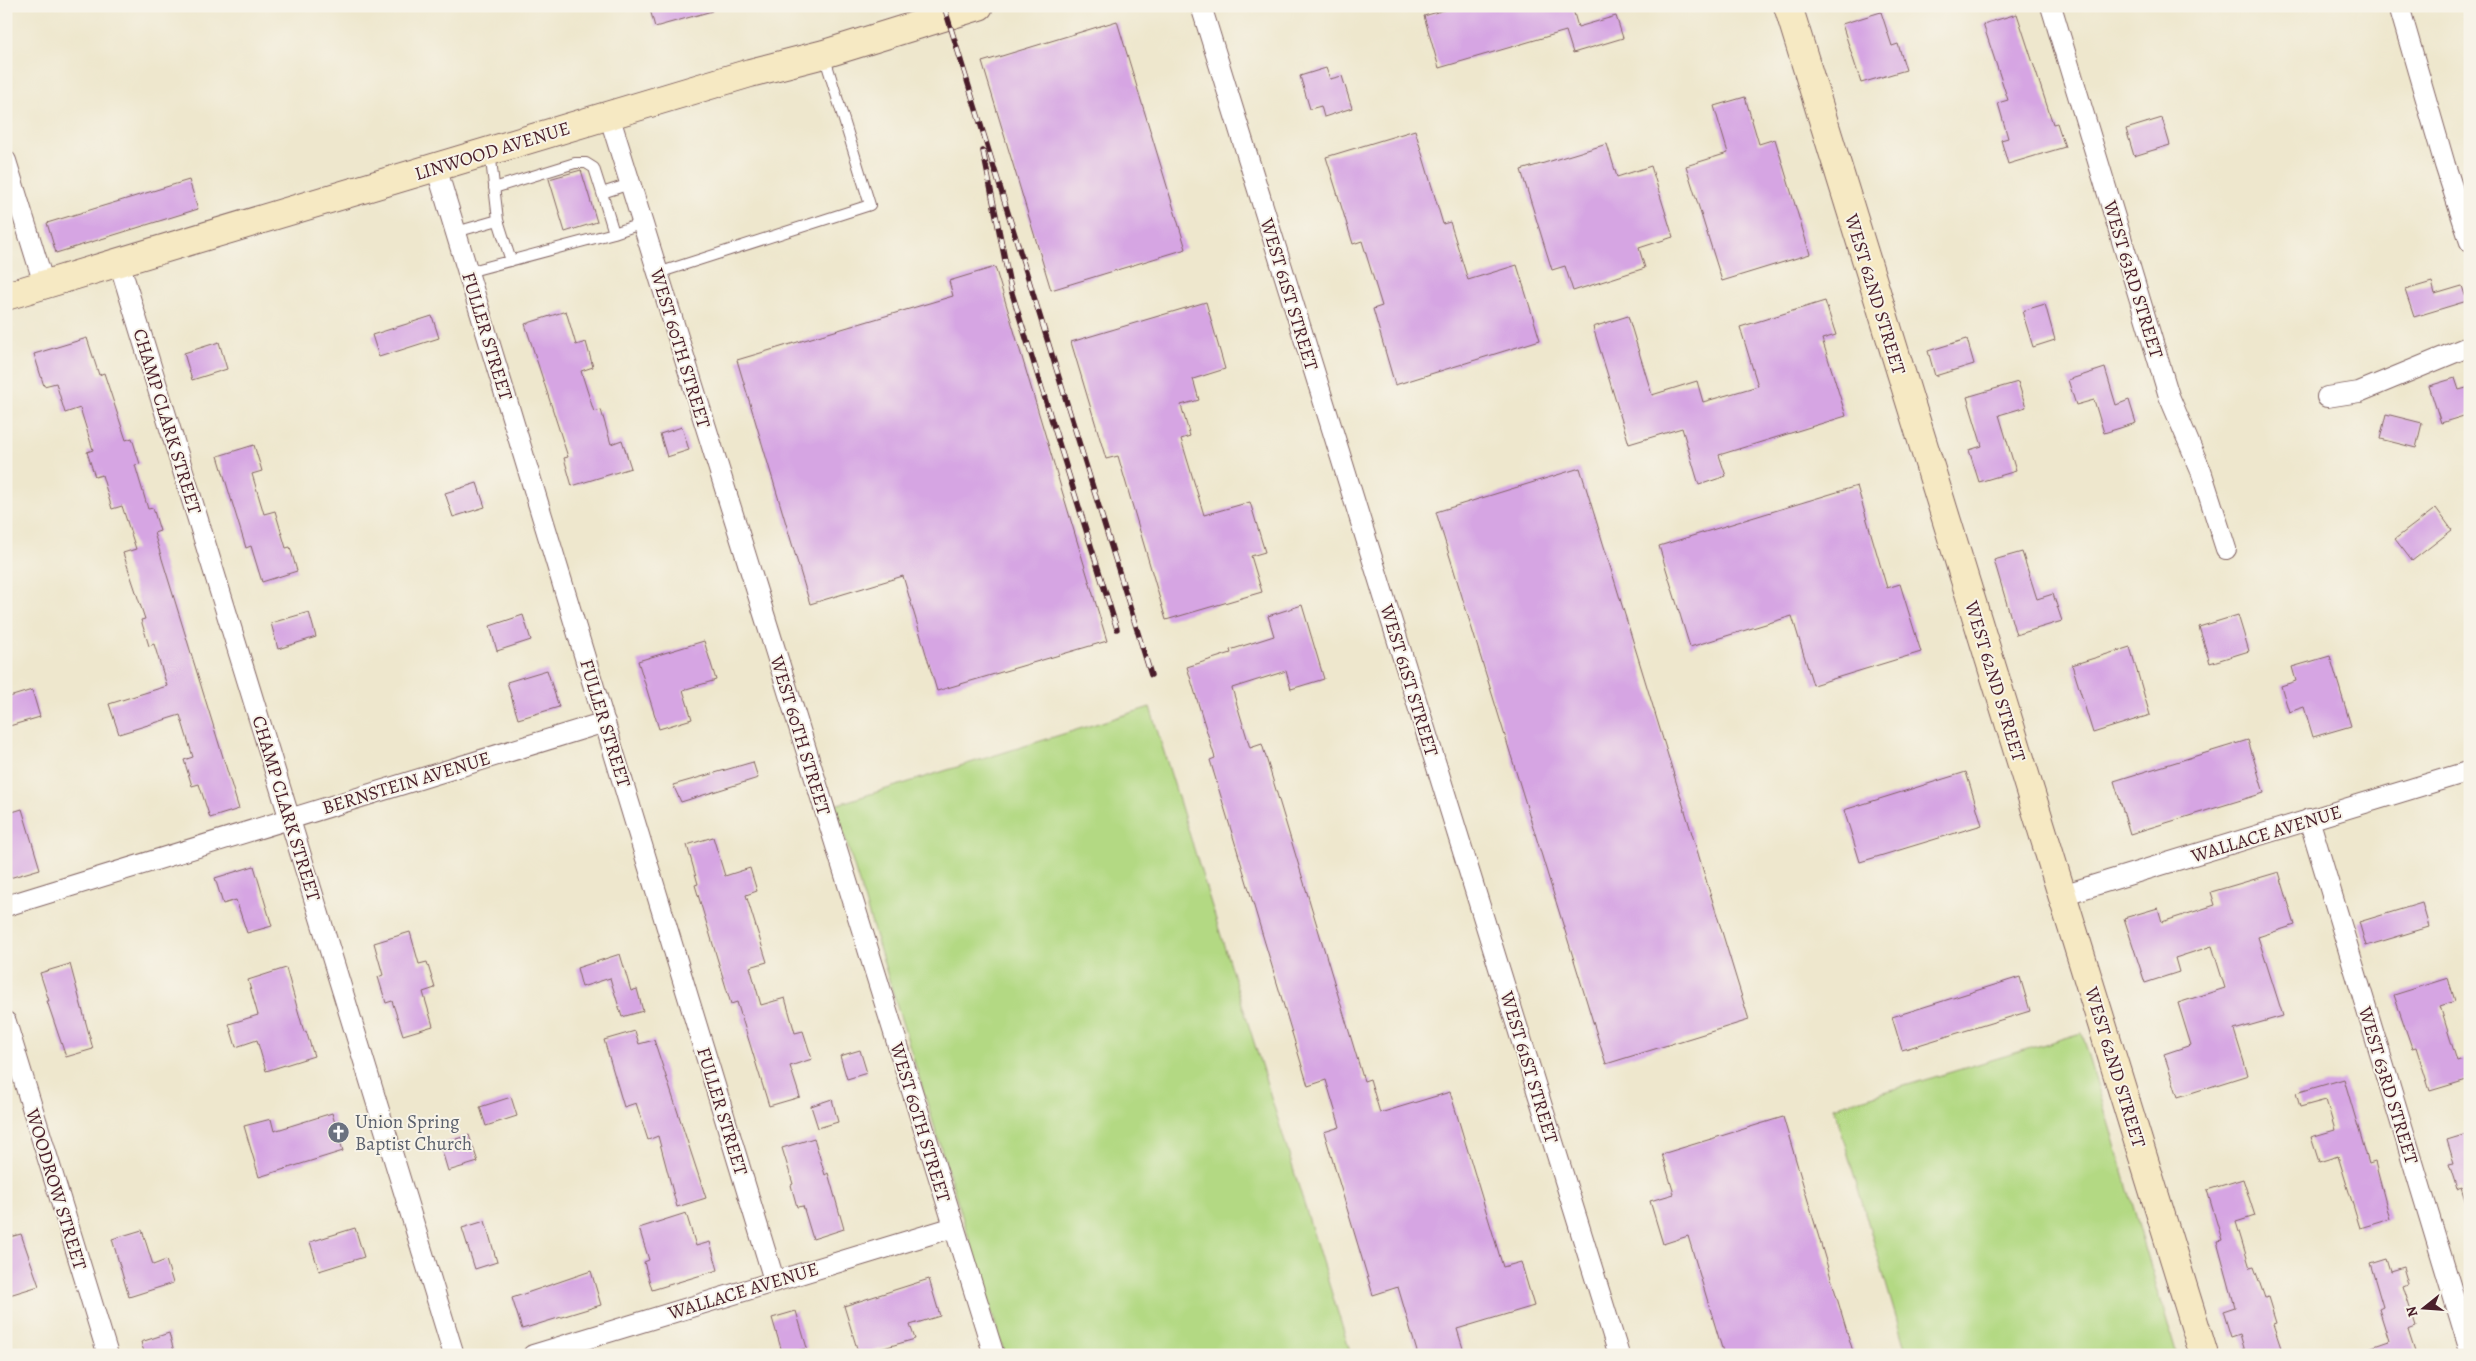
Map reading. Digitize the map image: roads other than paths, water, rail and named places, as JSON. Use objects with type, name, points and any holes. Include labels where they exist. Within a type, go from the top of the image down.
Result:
[{"type":"street","name":"LINWOOD AVENUE","points":[[6,296],[750,73],[824,54],[979,6]]},
{"type":"street","name":"WEST 61ST STREET","points":[[1201,6],[1619,1355]]},
{"type":"street","name":"WEST 62ND STREET","points":[[1788,6],[2204,1355]]},
{"type":"street","name":"WEST 63RD STREET","points":[[2051,6],[2169,396],[2201,471],[2226,549]]},
{"type":"street","points":[[2399,6],[2445,165],[2470,242]]},
{"type":"street","name":"WEST 60TH STREET","points":[[609,115],[994,1355]]},
{"type":"street","points":[[6,161],[44,284]]},
{"type":"street","name":"FULLER STREET","points":[[436,167],[774,1280]]},
{"type":"street","name":"CHAMP CLARK STREET","points":[[119,262],[454,1355]]},
{"type":"street","points":[[2327,397],[2359,392],[2470,346]]},
{"type":"street","name":"BERNSTEIN AVENUE","points":[[6,906],[606,722]]},
{"type":"street","name":"WALLACE AVENUE","points":[[2062,895],[2470,771]]},
{"type":"street","name":"WEST 63RD STREET","points":[[2309,819],[2470,1352]]},
{"type":"street","name":"WOODROW STREET","points":[[6,1022],[108,1355]]},
{"type":"street","name":"WALLACE AVENUE","points":[[533,1355],[774,1280],[954,1227]]},
{"type":"lane","points":[[658,273],[870,205],[824,54]]},
{"type":"lane","points":[[490,150],[498,220],[511,261]]},
{"type":"lane","points":[[494,188],[575,163],[586,163],[594,168],[614,232]]},
{"type":"lane","points":[[602,193],[630,184]]},
{"type":"lane","points":[[456,232],[498,220]]},
{"type":"lane","points":[[468,272],[643,223]]},
{"type":"railway","points":[[944,6],[1151,675]]},
{"type":"railway","points":[[983,151],[1011,290],[1117,629]]},
{"type":"place","name":"Union Spring Baptist Church","points":[[339,1132]]}]
